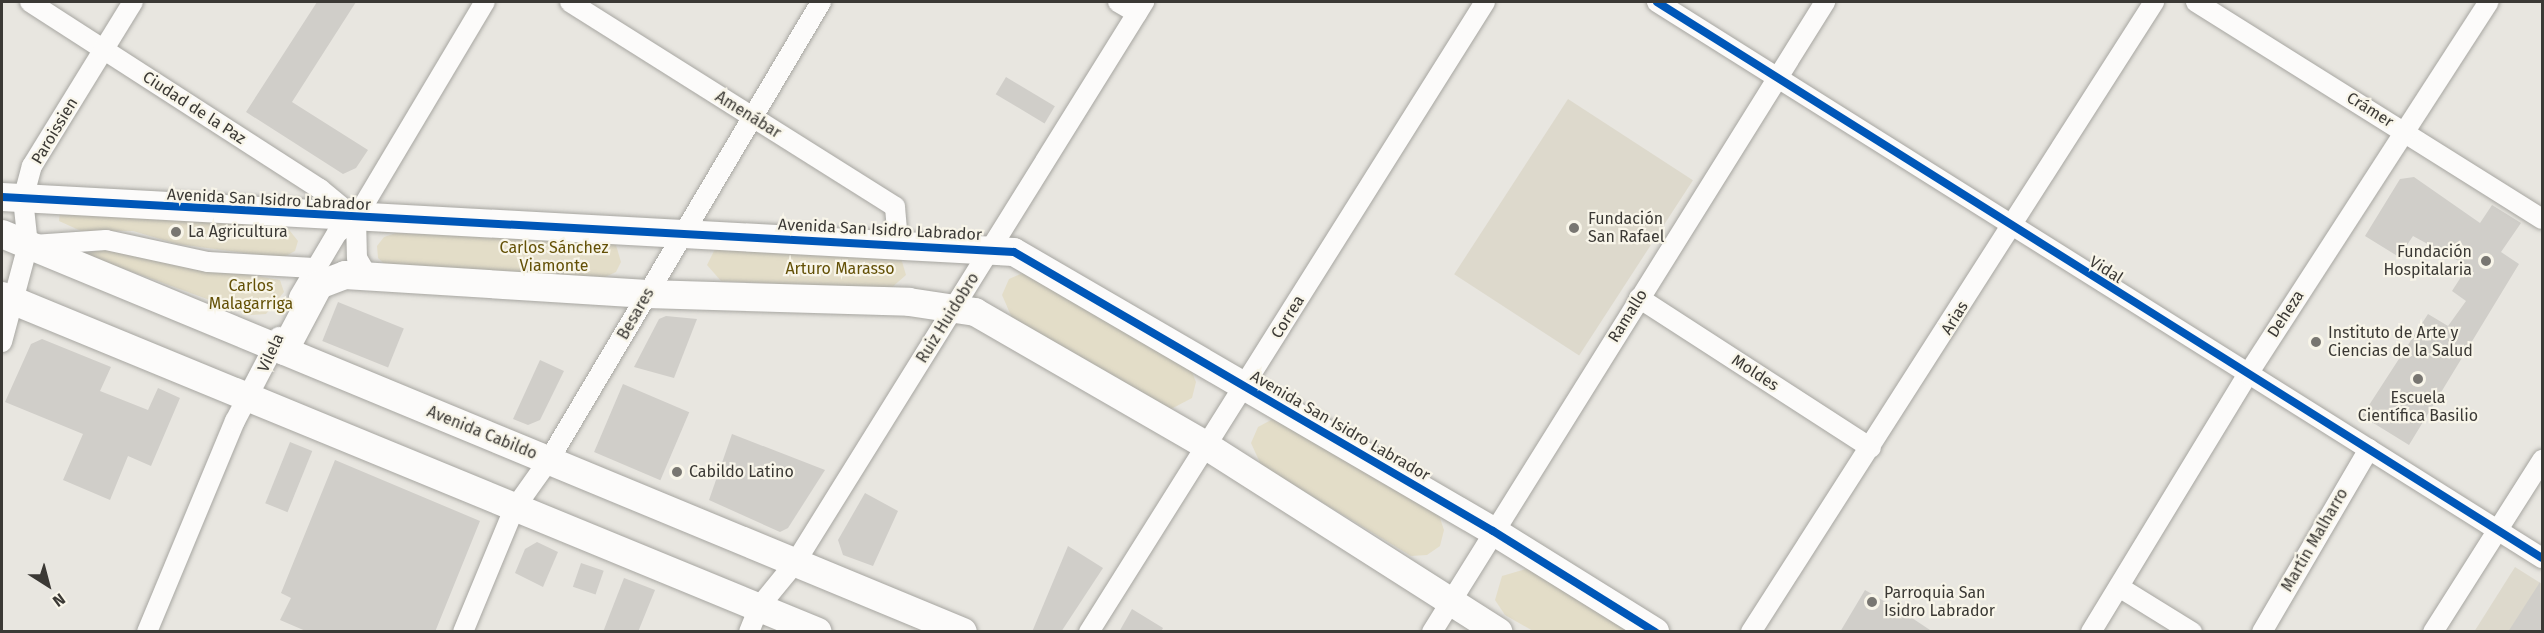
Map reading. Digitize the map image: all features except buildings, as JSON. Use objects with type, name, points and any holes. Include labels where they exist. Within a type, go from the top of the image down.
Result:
[{"type":"street","name":"Ciudad de la Paz","points":[[30,2],[320,189],[356,218]]},
{"type":"street","name":"Paroissien","points":[[2,342],[8,298],[28,245],[12,198],[133,2]]},
{"type":"street","name":"Vilela","points":[[279,349],[314,268],[337,232],[356,218],[485,2]]},
{"type":"street","name":"Amenábar","points":[[570,2],[895,207],[898,243]]},
{"type":"street","name":"Besares","points":[[463,632],[514,509],[549,460],[820,2]]},
{"type":"street","points":[[1118,2],[1141,7]]},
{"type":"street","name":"Correa","points":[[1089,632],[1485,2]]},
{"type":"street","name":"Vidal","points":[[1658,2],[2012,228],[2542,558]]},
{"type":"street","name":"Ramallo","points":[[1432,632],[1493,531],[1780,78],[1825,2]]},
{"type":"street","name":"Arias","points":[[1751,632],[1872,448],[2154,2]]},
{"type":"street","name":"Crámer","points":[[2196,2],[2542,219]]},
{"type":"street","name":"Deheza","points":[[2091,632],[2247,374],[2489,2]]},
{"type":"street","name":"Ruiz Huidobro","points":[[754,619],[795,563],[1141,7]]},
{"type":"street","name":"Avenida San Isidro Labrador","points":[[12,198],[356,218],[898,243],[1014,252],[1493,531],[1655,632]]},
{"type":"street","name":"Avenida San Isidro Labrador","points":[[356,218],[357,258],[368,277]]},
{"type":"street","name":"Avenida Cabildo","points":[[2,234],[963,632]]},
{"type":"street","points":[[28,245],[106,240],[208,262],[314,268]]},
{"type":"street","name":"Vilela","points":[[147,632],[235,421],[279,349],[320,285],[345,275],[368,277]]},
{"type":"street","points":[[368,277],[647,294],[955,307],[975,312],[1205,445],[1450,604],[1498,632]]},
{"type":"street","points":[[8,298],[514,509],[754,619],[818,632]]},
{"type":"street","name":"Moldes","points":[[1640,298],[1872,448]]},
{"type":"street","name":"Martín Malharro","points":[[2262,632],[2369,449]]},
{"type":"street","points":[[2433,632],[2542,460]]},
{"type":"street","points":[[2119,587],[2192,632]]},
{"type":"shaded area","name":"Fundación San Rafael","points":[[1568,99],[1693,180],[1579,355],[1454,274]]},
{"type":"shaded area","points":[[2515,567],[2542,584],[2542,631],[2474,632]]},
{"type":"green space","points":[[60,212],[286,226],[298,241],[295,251],[282,258],[177,244],[133,231],[81,231],[59,221]]},
{"type":"green space","name":"Carlos Sánchez Viamonte","points":[[396,233],[605,241],[616,245],[621,262],[616,272],[605,277],[390,269],[378,258],[377,246],[384,237]]},
{"type":"green space","name":"Carlos Malagarriga","points":[[99,249],[280,280],[284,292],[266,314],[251,315],[86,255]]},
{"type":"green space","name":"Arturo Marasso","points":[[715,249],[901,258],[906,275],[890,289],[721,281],[707,265]]},
{"type":"green space","points":[[1025,272],[1190,367],[1196,382],[1192,398],[1171,409],[1012,318],[1002,295],[1009,279]]},
{"type":"green space","points":[[1273,419],[1439,515],[1444,530],[1440,546],[1427,555],[1411,556],[1261,465],[1251,443],[1258,427]]},
{"type":"green space","points":[[1526,569],[1632,631],[1533,631],[1505,615],[1495,600],[1502,576]]},
{"type":"cycle path","points":[[1657,2],[2542,558]]},
{"type":"cycle path","points":[[2,197],[1014,252],[1493,531],[1655,632]]},
{"type":"place","name":"Fundación San Rafael","points":[[1574,228]]},
{"type":"place","name":"La Agricultura","points":[[176,232]]},
{"type":"place","name":"Fundación Hospitalaria","points":[[2486,261]]},
{"type":"place","name":"Instituto de Arte y Ciencias de la Salud","points":[[2316,342]]},
{"type":"place","name":"Escuela Científica Basilio","points":[[2418,379]]},
{"type":"place","name":"Cabildo Latino","points":[[677,472]]},
{"type":"place","name":"Parroquia San Isidro Labrador","points":[[1872,602]]}]
